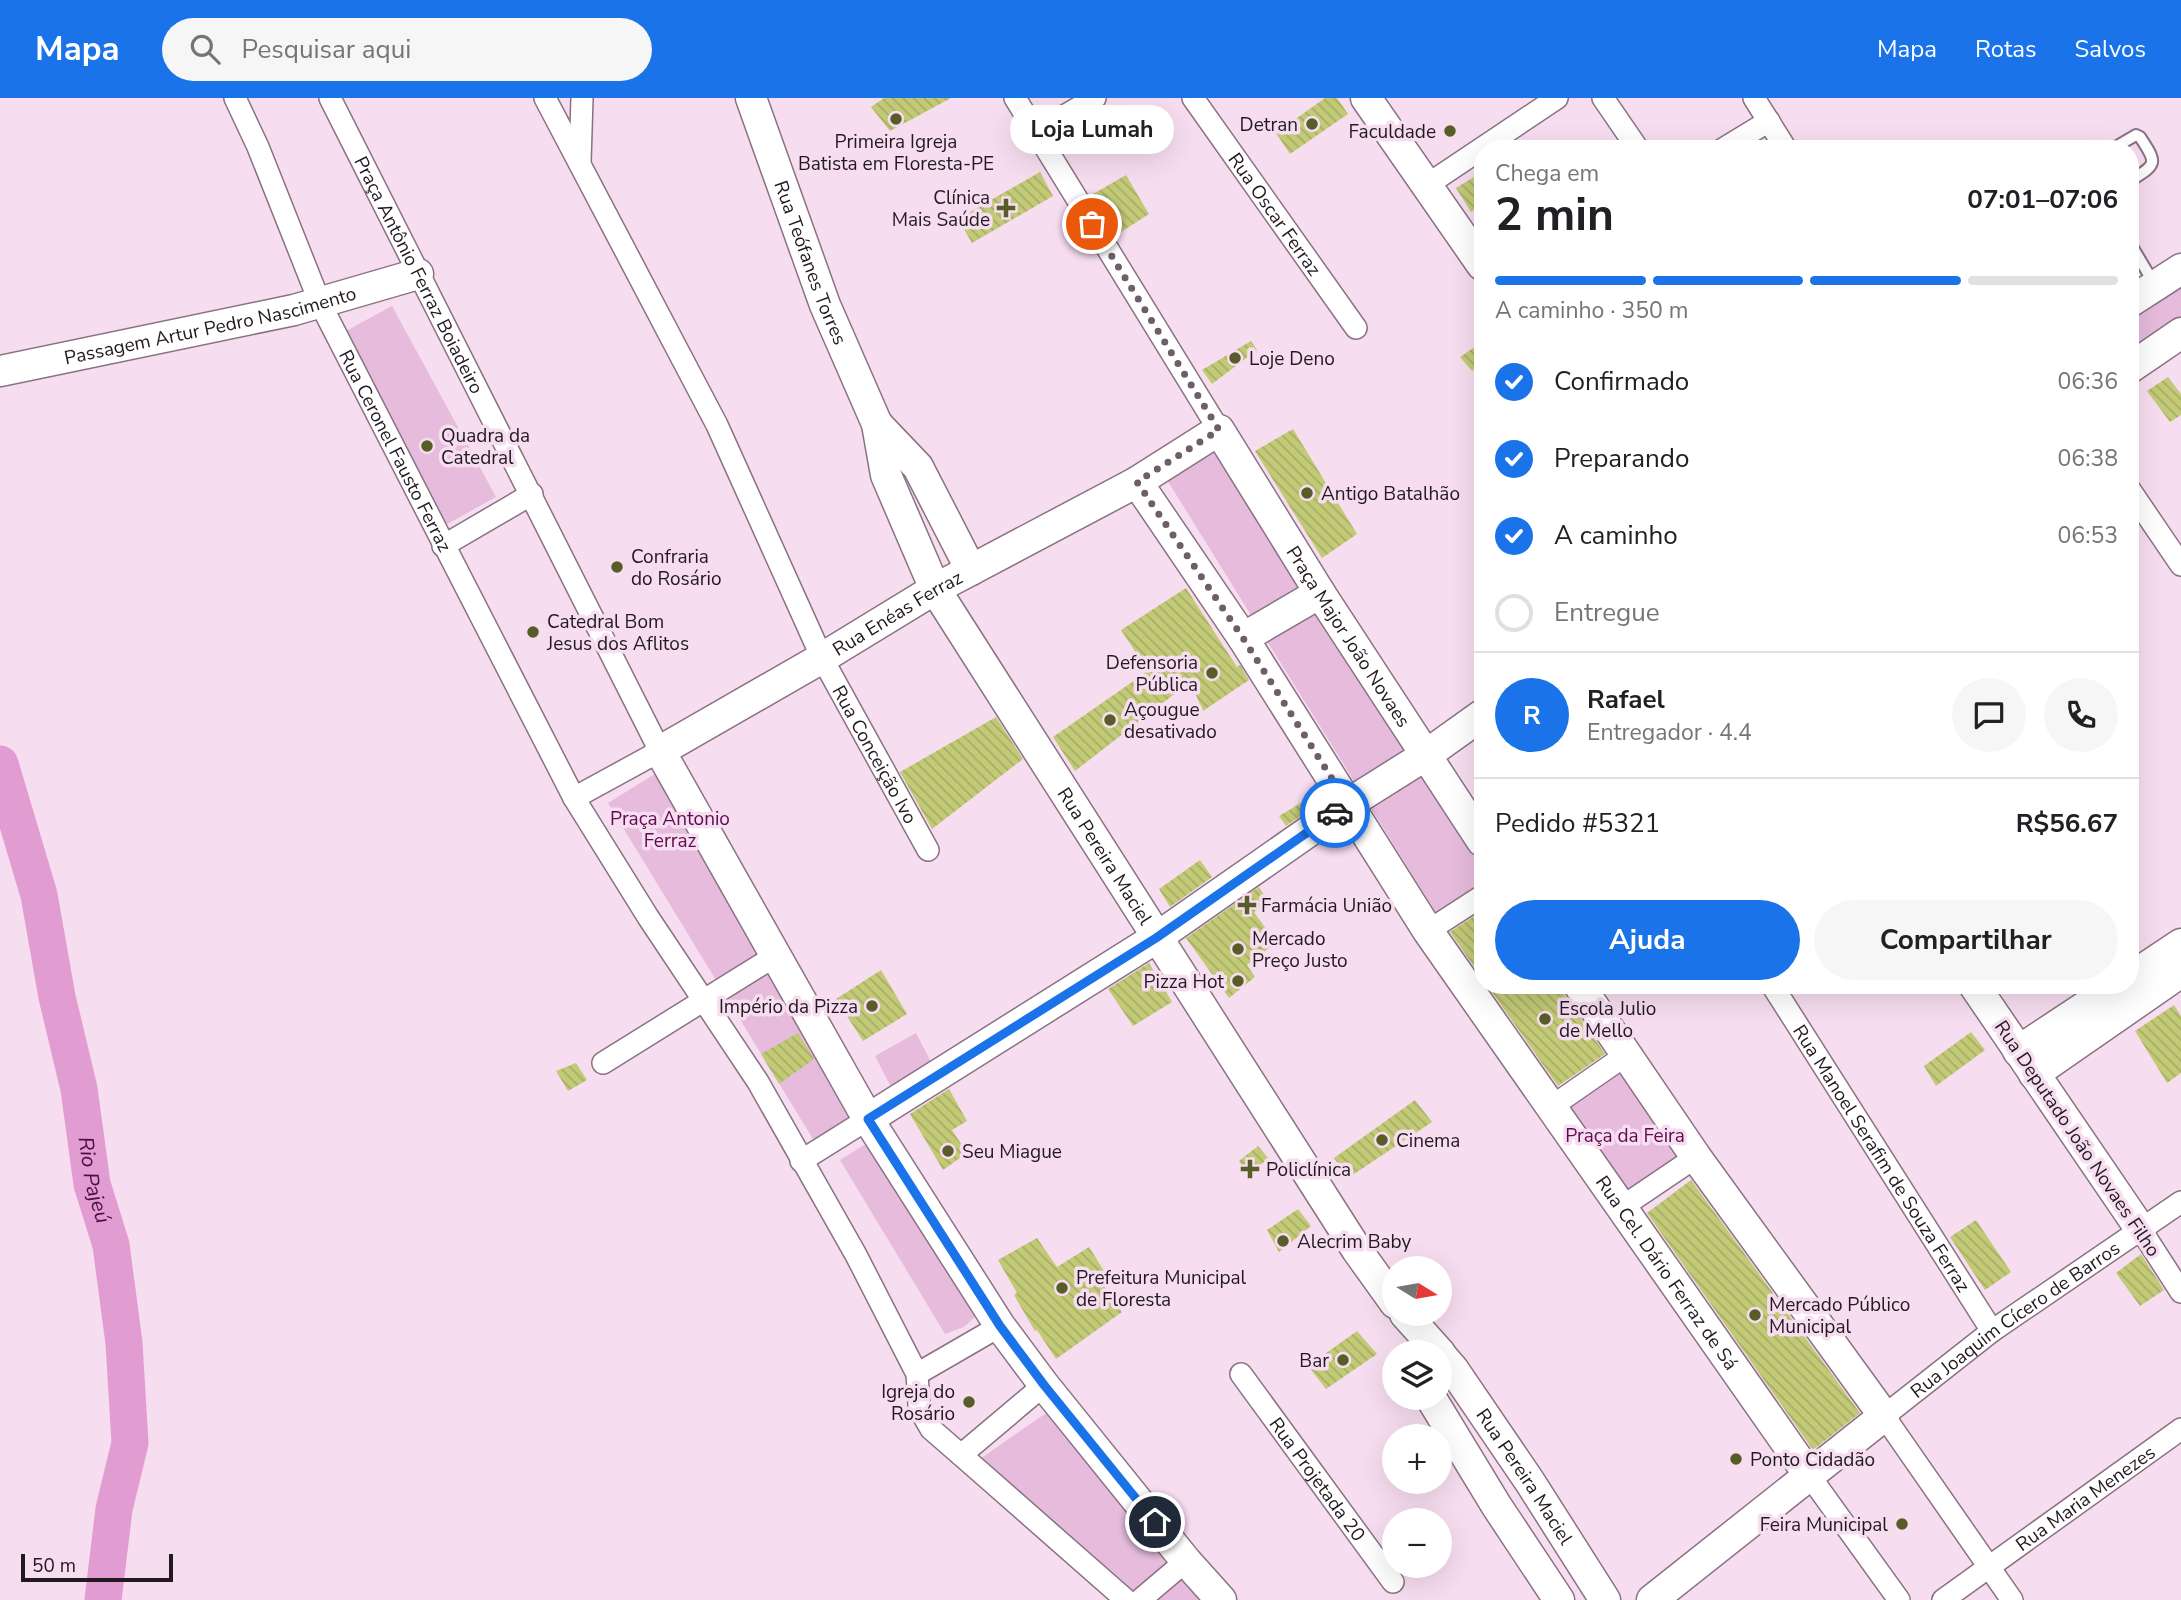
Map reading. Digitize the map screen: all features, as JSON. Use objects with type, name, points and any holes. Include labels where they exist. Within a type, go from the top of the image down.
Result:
[{"type":"street","name":"Rua Ceronel Fausto Ferraz","points":[[235,98],[258,147],[320,303],[575,798]]},
{"type":"street","name":"Praça Antônio Ferraz Boiadeiro","points":[[330,98],[660,751]]},
{"type":"street","name":"Rua Conceição Ivo","points":[[545,98],[717,425],[822,658],[928,850]]},
{"type":"street","points":[[580,163],[582,98]]},
{"type":"street","name":"Rua Teófanes Torres","points":[[751,98],[825,305],[877,424]]},
{"type":"street","points":[[1015,98],[1219,430]]},
{"type":"street","points":[[1035,133],[1095,98]]},
{"type":"street","name":"Rua Oscar Ferraz","points":[[1193,98],[1356,328]]},
{"type":"street","points":[[1366,98],[1474,253]]},
{"type":"street","points":[[1494,140],[1557,98]]},
{"type":"street","points":[[1603,98],[1632,140]]},
{"type":"street","points":[[1754,98],[1781,140]]},
{"type":"street","points":[[1738,140],[1769,121]]},
{"type":"street","points":[[1427,185],[1474,154]]},
{"type":"street","points":[[2139,296],[2181,269]]},
{"type":"street","name":"Passagem Artur Pedro Nascimento","points":[[0,371],[294,310],[418,274]]},
{"type":"street","points":[[2139,362],[2181,332]]},
{"type":"street","points":[[877,424],[918,467],[971,570]]},
{"type":"street","name":"Rua Pereira Maciel","points":[[877,424],[886,475],[935,589],[1382,1287]]},
{"type":"street","name":"Rua Enéas Ferraz","points":[[660,751],[935,589],[1137,482],[1219,430]]},
{"type":"street","name":"Praça Major João Novaes","points":[[1219,430],[1320,593],[1474,829]]},
{"type":"street","points":[[1137,482],[1243,638],[1427,931],[1474,901]]},
{"type":"street","points":[[443,546],[532,494]]},
{"type":"street","points":[[2139,503],[2181,565]]},
{"type":"street","points":[[1243,638],[1320,593]]},
{"type":"street","points":[[801,1161],[1156,938],[1348,804],[1426,755],[1474,721]]},
{"type":"street","points":[[1126,1600],[931,1429],[919,1404],[917,1374],[856,1255],[758,1082],[575,798],[660,751],[868,1119],[1000,1326],[1044,1385],[1186,1561],[1222,1600]]},
{"type":"street","name":"Rua Cel. Dário Ferraz de Sá","points":[[1427,931],[1809,1475]]},
{"type":"street","points":[[2139,972],[2181,944]]},
{"type":"street","points":[[603,1063],[775,956]]},
{"type":"street","points":[[2026,1063],[2181,972]]},
{"type":"street","points":[[1585,994],[1696,1157],[1884,1416],[2012,1600]]},
{"type":"street","name":"Rua Manoel Serafim de Souza Ferraz","points":[[1778,994],[1992,1331]]},
{"type":"street","name":"Rua Deputado João Novaes Filho","points":[[1980,994],[2181,1292]]},
{"type":"street","points":[[2026,1063],[2107,994]]},
{"type":"street","points":[[1551,1107],[1626,1055]]},
{"type":"street","points":[[1622,1207],[1696,1157]]},
{"type":"street","name":"Rua Joaquim Cícero de Barros","points":[[1884,1416],[1992,1331],[2181,1202]]},
{"type":"street","points":[[917,1374],[1000,1326]]},
{"type":"street","name":"Rua Pereira Maciel","points":[[1414,1326],[1427,1340]]},
{"type":"street","name":"Rua Pereira Maciel","points":[[1452,1368],[1530,1482],[1605,1600]]},
{"type":"street","name":"Rua Projetada 20","points":[[1241,1374],[1393,1582]]},
{"type":"street","points":[[961,1455],[1044,1385]]},
{"type":"street","name":"Rua Pereira Maciel","points":[[1438,1410],[1496,1505],[1559,1600]]},
{"type":"street","points":[[1652,1600],[1884,1416]]},
{"type":"street","name":"Rua Maria Menezes","points":[[1943,1600],[2181,1429]]},
{"type":"street","points":[[1809,1475],[1899,1600]]},
{"type":"street","points":[[1496,1505],[1530,1482]]},
{"type":"street","points":[[1140,1600],[1186,1561]]},
{"type":"lane","points":[[2126,140],[2138,136],[2154,158],[2151,168],[2139,175]]},
{"type":"lane","points":[[2139,258],[2155,285]]},
{"type":"green space","points":[[2181,253],[2181,336],[2139,364],[2139,281]]},
{"type":"green space","points":[[392,306],[496,497],[440,528],[335,337]]},
{"type":"green space","points":[[1223,441],[1474,828],[1474,899],[1441,921],[1164,475]]},
{"type":"green space","name":"Praça Antonio Ferraz","points":[[676,761],[881,1110],[819,1149],[608,803]]},
{"type":"green space","points":[[916,1033],[932,1064],[892,1089],[875,1056]]},
{"type":"green space","name":"Praça da Feira","points":[[1626,1069],[1685,1157],[1623,1198],[1568,1109]]},
{"type":"green space","points":[[874,1139],[978,1314],[964,1327],[945,1334],[840,1160]]},
{"type":"green space","points":[[1049,1411],[1208,1600],[1140,1600],[980,1459]]},
{"type":"building","name":"Primeira Igreja Batista em Floresta-PE","points":[[884,98],[951,98],[890,131],[871,107]]},
{"type":"building","name":"Detran","points":[[1325,98],[1337,98],[1348,114],[1290,154],[1276,133]]},
{"type":"building","name":"Clínica Mais Saúde","points":[[1040,172],[1053,196],[972,243],[958,219]]},
{"type":"building","points":[[1126,175],[1149,214],[1118,234],[1093,194]]},
{"type":"building","points":[[1474,177],[1474,210],[1471,212],[1456,188]]},
{"type":"building","name":"Loje Deno","points":[[1251,341],[1257,350],[1212,384],[1202,370]]},
{"type":"building","points":[[1474,347],[1474,370],[1472,371],[1460,357]]},
{"type":"building","points":[[2168,377],[2181,394],[2181,415],[2170,422],[2147,391]]},
{"type":"building","name":"Antigo Batalhão","points":[[1293,429],[1357,534],[1322,558],[1255,451]]},
{"type":"building","points":[[1186,588],[1237,667],[1240,665],[1249,680],[1203,711],[1190,682],[1075,771],[1053,737],[1148,671],[1121,630]]},
{"type":"building","points":[[996,717],[1023,759],[932,829],[900,772]]},
{"type":"building","points":[[1319,792],[1323,800],[1286,826],[1279,816]]},
{"type":"building","points":[[1200,860],[1212,877],[1170,907],[1159,889]]},
{"type":"building","points":[[1259,887],[1268,901],[1254,912],[1276,943],[1247,965],[1255,977],[1229,998],[1186,938]]},
{"type":"building","points":[[1474,916],[1474,966],[1450,932]]},
{"type":"building","points":[[1149,963],[1172,1002],[1133,1026],[1108,989]]},
{"type":"building","name":"Império da Pizza","points":[[881,970],[907,1014],[863,1041],[836,999]]},
{"type":"building","points":[[1493,994],[1565,994],[1605,1054],[1558,1086]]},
{"type":"building","points":[[2174,1005],[2181,1016],[2181,1073],[2167,1083],[2135,1031]]},
{"type":"building","points":[[1971,1032],[1985,1050],[1936,1086],[1924,1066]]},
{"type":"building","points":[[798,1033],[814,1059],[779,1084],[761,1054]]},
{"type":"building","points":[[576,1063],[587,1080],[568,1091],[556,1071]]},
{"type":"building","points":[[949,1089],[967,1121],[952,1130],[967,1153],[943,1170],[910,1114]]},
{"type":"building","name":"Cinema","points":[[1415,1100],[1432,1122],[1348,1178],[1334,1158]]},
{"type":"building","name":"Policlínica","points":[[1258,1146],[1268,1158],[1248,1177],[1239,1161]]},
{"type":"building","name":"Mercado Público Municipal","points":[[1691,1180],[1860,1413],[1813,1450],[1647,1213]]},
{"type":"building","name":"Alecrim Baby","points":[[1298,1209],[1311,1226],[1279,1252],[1267,1230]]},
{"type":"building","points":[[1976,1220],[2011,1272],[1985,1290],[1950,1237]]},
{"type":"building","points":[[1037,1238],[1057,1267],[1089,1247],[1111,1282],[1104,1286],[1122,1312],[1056,1359],[1037,1330],[1035,1331],[998,1260]]},
{"type":"building","points":[[2141,1254],[2164,1290],[2140,1306],[2116,1273]]},
{"type":"building","name":"Bar","points":[[1357,1331],[1377,1354],[1326,1389],[1308,1366]]},
{"type":"waterway","name":"Rio Pajeú","points":[[0,764],[39,895],[57,997],[79,1089],[92,1184],[111,1245],[124,1343],[130,1443],[114,1509],[103,1600]]},
{"type":"way so far","points":[[1092,224],[1219,430],[1137,482],[1243,638],[1348,804],[1335,813]]},
{"type":"place","name":"Primeira Igreja Batista em Floresta-PE","points":[[896,119]]},
{"type":"place","name":"Detran","points":[[1312,124]]},
{"type":"place","name":"Faculdade","points":[[1450,131]]},
{"type":"place","name":"Clínica Mais Saúde","points":[[1006,208]]},
{"type":"place","name":"Loja Lumah","points":[[1092,224]]},
{"type":"place","name":"Loje Deno","points":[[1235,358]]},
{"type":"place","name":"Quadra da Catedral","points":[[427,446]]},
{"type":"place","name":"Antigo Batalhão","points":[[1307,493]]},
{"type":"place","name":"Confraria do Rosário","points":[[617,567]]},
{"type":"place","name":"Catedral Bom Jesus dos Aflitos","points":[[533,632]]},
{"type":"place","name":"Defensoria Pública","points":[[1212,673]]},
{"type":"place","name":"Açougue desativado","points":[[1110,720]]},
{"type":"place","name":"Farmácia União","points":[[1247,905]]},
{"type":"place","name":"Mercado Preço Justo","points":[[1238,949]]},
{"type":"place","name":"Pizza Hot","points":[[1238,981]]},
{"type":"place","name":"Império da Pizza","points":[[872,1006]]},
{"type":"place","name":"Escola Julio de Mello","points":[[1545,1019]]},
{"type":"place","name":"Cinema","points":[[1382,1140]]},
{"type":"place","name":"Seu Miague","points":[[948,1151]]},
{"type":"place","name":"Policlínica","points":[[1250,1169]]},
{"type":"place","name":"Alecrim Baby","points":[[1283,1241]]},
{"type":"place","name":"Prefeitura Municipal de Floresta","points":[[1062,1288]]},
{"type":"place","name":"Mercado Público Municipal","points":[[1755,1315]]},
{"type":"place","name":"Bar","points":[[1343,1360]]},
{"type":"place","name":"Igreja do Rosário","points":[[969,1402]]},
{"type":"place","name":"Ponto Cidadão","points":[[1736,1459]]},
{"type":"place","name":"Feira Municipal","points":[[1902,1524]]},
{"type":"route","points":[[1155,1522],[1000,1326],[868,1119],[1156,938],[1335,813]]}]
